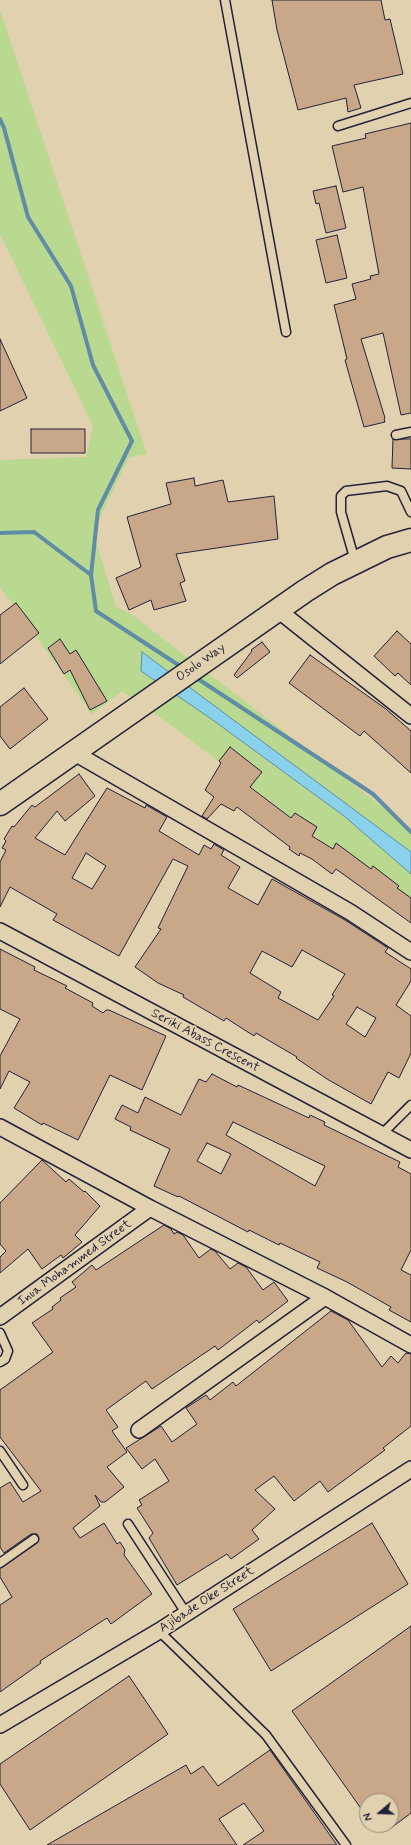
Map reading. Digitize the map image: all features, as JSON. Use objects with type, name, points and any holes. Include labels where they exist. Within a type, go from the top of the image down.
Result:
[{"type":"main road","name":"Osolo Way","points":[[0,804],[305,590],[387,547],[411,540]]},
{"type":"street","points":[[278,610],[411,716]]},
{"type":"street","points":[[73,752],[350,912],[411,952]]},
{"type":"street","name":"Seriki Abass Crescent","points":[[0,931],[411,1150]]},
{"type":"street","points":[[0,1127],[150,1208],[325,1297],[411,1345]]},
{"type":"street","name":"Inua Mohammed Street","points":[[2,1312],[150,1208]]},
{"type":"street","points":[[139,1430],[325,1297]]},
{"type":"street","name":"Ajibade Oke Street","points":[[0,1725],[159,1631],[411,1470]]},
{"type":"lane","points":[[225,0],[286,332]]},
{"type":"lane","points":[[338,126],[411,103]]},
{"type":"lane","points":[[396,435],[411,432]]},
{"type":"lane","points":[[356,562],[341,512],[340,496],[346,491],[387,486],[401,491],[411,512]]},
{"type":"lane","points":[[382,1134],[411,1105]]},
{"type":"lane","points":[[0,1333],[8,1351],[5,1359],[0,1362]]},
{"type":"lane","points":[[0,1451],[23,1485]]},
{"type":"lane","points":[[128,1524],[186,1613]]},
{"type":"lane","points":[[0,1564],[34,1539]]},
{"type":"lane","points":[[159,1631],[266,1735],[346,1845]]},
{"type":"green space","points":[[0,10],[147,454],[129,457],[93,532],[116,607],[131,614],[411,829],[411,852],[142,652],[141,670],[210,718],[344,816],[411,874],[411,909],[172,726],[122,691],[92,714],[0,587],[0,460],[86,457],[93,426],[0,234]]},
{"type":"water","points":[[142,652],[411,852],[411,874],[344,816],[210,718],[141,671]]},
{"type":"building","points":[[272,0],[381,0],[385,20],[390,19],[403,74],[354,85],[361,108],[348,112],[346,98],[298,110],[277,30]]},
{"type":"building","points":[[411,123],[411,413],[401,415],[383,333],[361,339],[385,418],[385,422],[364,427],[345,360],[347,359],[334,305],[356,299],[352,284],[371,279],[370,276],[379,274],[363,187],[343,192],[332,146],[366,138],[365,134]]},
{"type":"building","points":[[336,186],[346,228],[326,233],[319,203],[316,204],[313,191]]},
{"type":"building","points":[[337,235],[347,278],[326,283],[316,240]]},
{"type":"building","points":[[0,339],[27,398],[0,411]]},
{"type":"building","points":[[31,429],[85,429],[85,453],[31,453]]},
{"type":"building","points":[[393,439],[411,439],[411,469],[392,468]]},
{"type":"building","points":[[194,478],[195,486],[223,480],[228,502],[274,496],[278,539],[176,554],[185,581],[180,583],[186,601],[154,610],[151,600],[129,610],[116,578],[141,567],[127,517],[171,504],[166,483]]},
{"type":"building","points":[[16,603],[39,633],[0,664],[0,615]]},
{"type":"building","points":[[397,631],[411,644],[411,685],[398,673],[395,676],[374,656]]},
{"type":"building","points":[[60,639],[70,654],[76,650],[107,701],[90,710],[70,670],[64,674],[48,648]]},
{"type":"building","points":[[262,642],[270,652],[237,678],[234,675],[252,651],[251,650]]},
{"type":"building","points":[[310,655],[386,709],[411,731],[411,773],[364,731],[360,736],[289,683]]},
{"type":"building","points":[[24,688],[48,719],[10,749],[0,736],[0,707]]},
{"type":"building","points":[[230,747],[262,772],[250,787],[291,818],[295,813],[317,827],[312,836],[333,849],[336,843],[371,869],[373,866],[399,886],[397,888],[411,898],[411,923],[336,869],[332,874],[312,859],[300,853],[299,856],[289,849],[290,847],[237,807],[234,811],[221,804],[207,819],[202,816],[214,797],[205,790],[221,763],[219,761]]},
{"type":"building","points":[[79,774],[95,796],[65,821],[57,811],[35,838],[65,855],[107,788],[145,808],[146,805],[167,817],[159,831],[199,855],[204,845],[211,849],[214,844],[224,850],[221,855],[240,867],[228,888],[258,905],[272,879],[345,920],[388,948],[385,952],[411,969],[411,981],[396,1005],[411,1016],[411,1053],[399,1078],[388,1072],[371,1104],[327,1079],[296,1058],[297,1057],[256,1033],[254,1036],[226,1018],[224,1021],[183,997],[184,995],[158,983],[135,967],[161,929],[158,928],[188,866],[173,859],[119,956],[53,920],[57,914],[10,887],[0,907],[0,862],[6,850],[2,848],[6,841],[4,839],[12,826],[14,827],[32,805],[35,807]],"holes":[[[86,853],[106,866],[92,889],[72,878]],[[302,950],[345,974],[332,995],[334,996],[318,1020],[278,998],[281,992],[250,973],[262,951],[292,967]],[[357,1007],[376,1018],[365,1037],[346,1024]]]},
{"type":"building","points":[[0,949],[35,967],[34,970],[67,986],[65,988],[93,1003],[92,1006],[103,1013],[106,1010],[109,1010],[166,1036],[142,1090],[110,1075],[78,1140],[43,1123],[42,1125],[14,1108],[30,1082],[9,1071],[0,1089],[0,1056],[20,1019],[0,1009]]},
{"type":"building","points":[[212,1074],[237,1087],[238,1085],[309,1118],[310,1115],[325,1122],[324,1125],[400,1162],[398,1167],[411,1174],[411,1250],[401,1270],[411,1275],[411,1322],[389,1310],[391,1307],[347,1282],[317,1268],[320,1262],[280,1243],[279,1245],[249,1230],[248,1232],[179,1196],[178,1197],[154,1186],[170,1149],[130,1130],[131,1127],[115,1119],[122,1105],[138,1113],[145,1097],[181,1115],[199,1079],[206,1082]],"holes":[[[233,1122],[325,1166],[315,1186],[226,1135]],[[207,1143],[231,1154],[221,1174],[197,1161]]]},
{"type":"building","points":[[42,1160],[66,1182],[69,1179],[84,1192],[85,1191],[100,1206],[75,1235],[82,1242],[63,1258],[61,1255],[42,1269],[28,1249],[0,1273],[0,1257],[6,1251],[0,1244],[0,1203]]},
{"type":"building","points":[[164,1225],[171,1229],[174,1234],[177,1232],[183,1235],[199,1258],[211,1249],[215,1251],[230,1269],[238,1263],[246,1267],[263,1290],[274,1282],[288,1301],[259,1323],[257,1320],[218,1350],[215,1346],[152,1389],[146,1381],[106,1410],[118,1427],[112,1431],[127,1452],[107,1467],[124,1487],[105,1502],[101,1502],[95,1495],[100,1506],[73,1528],[80,1538],[104,1523],[117,1544],[120,1542],[125,1550],[124,1555],[152,1594],[111,1624],[107,1618],[40,1661],[41,1663],[0,1692],[0,1605],[12,1597],[0,1577],[0,1568],[37,1543],[39,1539],[37,1534],[31,1534],[4,1553],[0,1547],[0,1488],[10,1482],[23,1502],[41,1491],[0,1437],[0,1390],[53,1352],[32,1323],[53,1309],[52,1307],[61,1300],[60,1298],[76,1287],[72,1282],[92,1265],[96,1270]]},
{"type":"building","points":[[331,1311],[348,1320],[382,1367],[391,1356],[398,1363],[406,1353],[411,1354],[411,1426],[383,1448],[385,1450],[328,1492],[320,1481],[294,1501],[274,1476],[255,1490],[275,1509],[252,1530],[259,1539],[231,1559],[227,1554],[177,1585],[149,1538],[153,1533],[137,1508],[142,1505],[139,1500],[169,1481],[155,1459],[142,1469],[126,1448],[161,1426],[172,1442],[197,1424],[186,1408],[206,1395],[210,1400],[233,1382],[236,1386]]},
{"type":"building","points":[[372,1523],[408,1584],[271,1671],[233,1609]]},
{"type":"building","points":[[411,1626],[411,1813],[399,1822],[399,1793],[359,1793],[359,1806],[292,1711]]},
{"type":"building","points":[[129,1676],[168,1734],[30,1830],[0,1784],[0,1764]]},
{"type":"building","points":[[270,1750],[337,1845],[243,1845],[264,1831],[244,1803],[219,1819],[237,1845],[47,1845],[186,1765],[191,1774],[203,1766],[218,1786]]},
{"type":"waterway","points":[[0,119],[4,128],[28,217],[71,286],[93,365],[132,441],[98,510],[91,575],[96,611],[183,668]]},
{"type":"waterway","points":[[0,533],[34,532],[91,575]]},
{"type":"waterway","points":[[195,677],[373,794],[411,832]]}]
